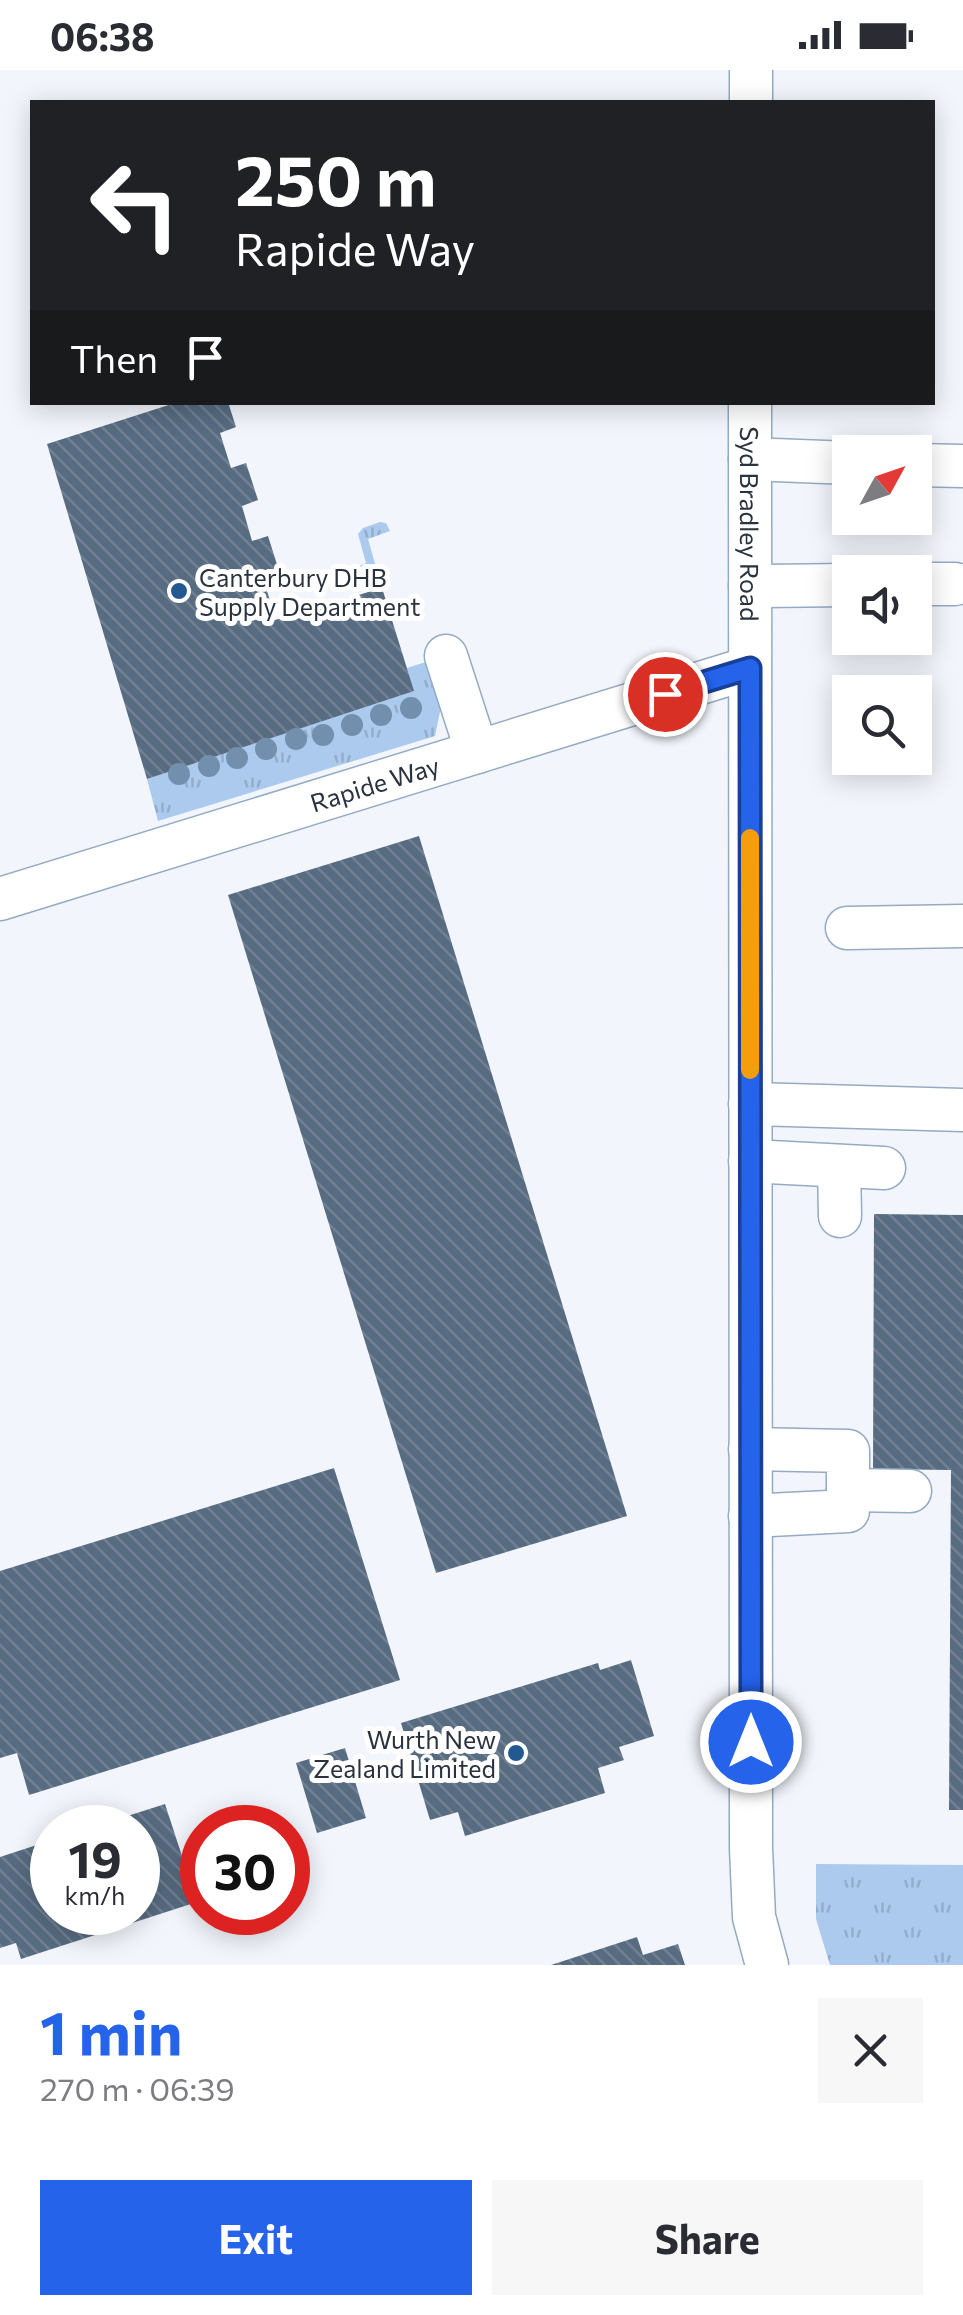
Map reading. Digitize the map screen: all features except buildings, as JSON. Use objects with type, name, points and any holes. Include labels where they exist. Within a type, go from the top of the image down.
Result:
[{"type":"street","points":[[751,70],[751,100]]},
{"type":"street","name":"Syd Bradley Road","points":[[750,405],[751,1884],[754,1916],[767,1965]]},
{"type":"street","points":[[750,459],[832,462]]},
{"type":"street","points":[[932,465],[963,466]]},
{"type":"street","points":[[750,586],[832,585]]},
{"type":"street","points":[[446,656],[477,752]]},
{"type":"street","name":"Rapide Way","points":[[0,899],[750,668]]},
{"type":"street","points":[[848,928],[963,926]]},
{"type":"street","points":[[750,1104],[963,1110]]},
{"type":"street","points":[[750,1161],[884,1168]]},
{"type":"street","points":[[839,1166],[840,1216]]},
{"type":"street","points":[[750,1449],[848,1451],[848,1512],[750,1516]]},
{"type":"street","points":[[848,1490],[910,1490]]},
{"type":"green space","points":[[380,522],[386,523],[390,531],[368,539],[382,588],[367,593],[357,567],[366,563],[358,534]]},
{"type":"green space","points":[[429,661],[442,702],[435,736],[158,821],[147,779],[413,691],[407,668]]},
{"type":"green space","points":[[816,1864],[963,1865],[963,1965],[830,1965],[816,1919]]},
{"type":"slow traffic","points":[[750,838],[750,1070]]},
{"type":"place","name":"Canterbury DHB Supply Department","points":[[179,591]]},
{"type":"place","name":"Wurth New Zealand Limited","points":[[516,1753]]},
{"type":"route","points":[[665,694],[750,668],[751,1742]]}]
